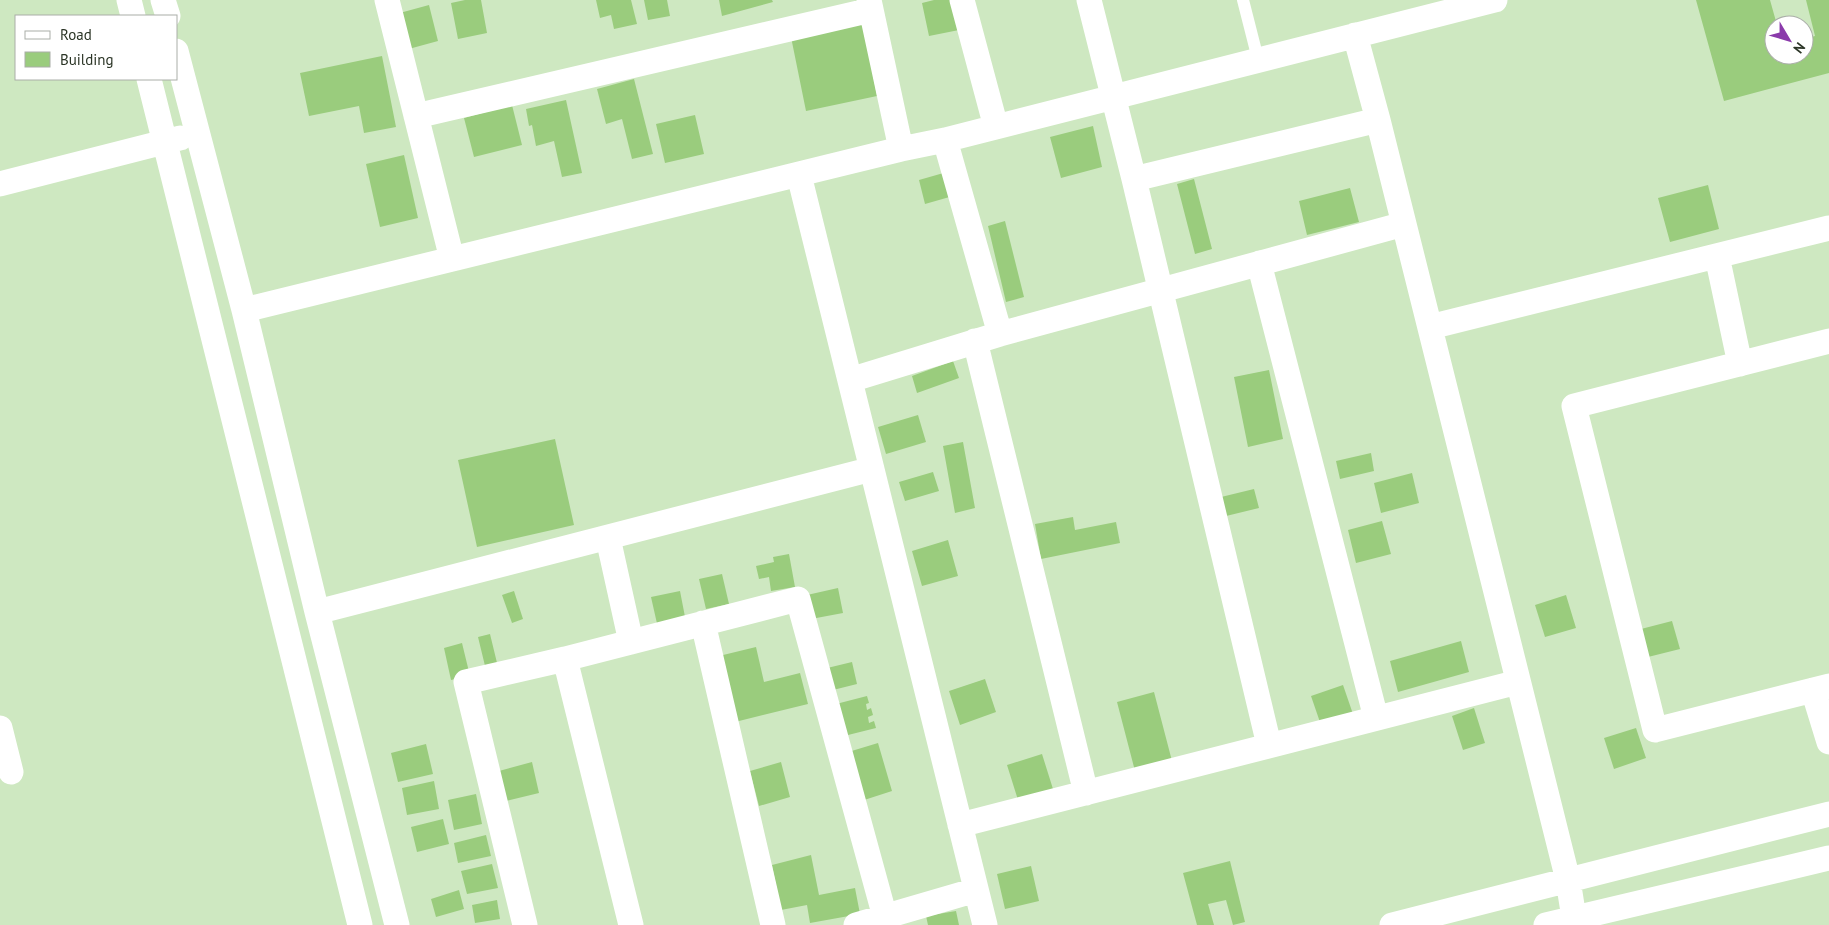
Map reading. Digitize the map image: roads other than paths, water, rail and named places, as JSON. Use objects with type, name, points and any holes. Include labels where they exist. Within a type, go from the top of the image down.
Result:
[{"type":"street","points":[[129,0],[133,15]]},
{"type":"street","points":[[164,0],[168,15]]},
{"type":"street","points":[[962,0],[996,127]]},
{"type":"street","points":[[1089,0],[1134,179],[1269,745]]},
{"type":"street","points":[[244,310],[901,149],[945,140],[1495,0]]},
{"type":"street","points":[[389,1],[452,259]]},
{"type":"street","points":[[416,116],[870,5],[901,149]]},
{"type":"street","points":[[1355,35],[1378,120],[1568,880],[1574,918]]},
{"type":"street","points":[[178,59],[244,310],[317,612],[397,925]]},
{"type":"street","points":[[149,80],[360,925]]},
{"type":"street","points":[[1134,179],[1378,120]]},
{"type":"street","points":[[0,184],[197,133]]},
{"type":"street","points":[[945,140],[1000,334]]},
{"type":"street","points":[[799,175],[985,925]]},
{"type":"street","points":[[850,380],[975,341],[1404,224]]},
{"type":"street","points":[[1430,327],[1829,228]]},
{"type":"street","points":[[1717,256],[1740,364]]},
{"type":"street","points":[[1259,263],[1376,718]]},
{"type":"street","points":[[975,341],[1086,793]]},
{"type":"street","points":[[1829,341],[1574,406],[1654,730],[1821,688],[1829,742]]},
{"type":"street","points":[[317,612],[872,470]]},
{"type":"street","points":[[608,538],[631,642]]},
{"type":"street","points":[[526,925],[466,682],[565,659],[798,599],[885,917]]},
{"type":"street","points":[[704,623],[773,925]]},
{"type":"street","points":[[565,659],[631,925]]},
{"type":"street","points":[[960,825],[1518,682]]},
{"type":"street","points":[[0,728],[11,772]]},
{"type":"street","points":[[1392,925],[1829,814]]},
{"type":"street","points":[[1546,925],[1829,858]]},
{"type":"street","points":[[856,925],[976,890]]},
{"type":"lane","points":[[1243,0],[1258,59]]}]
